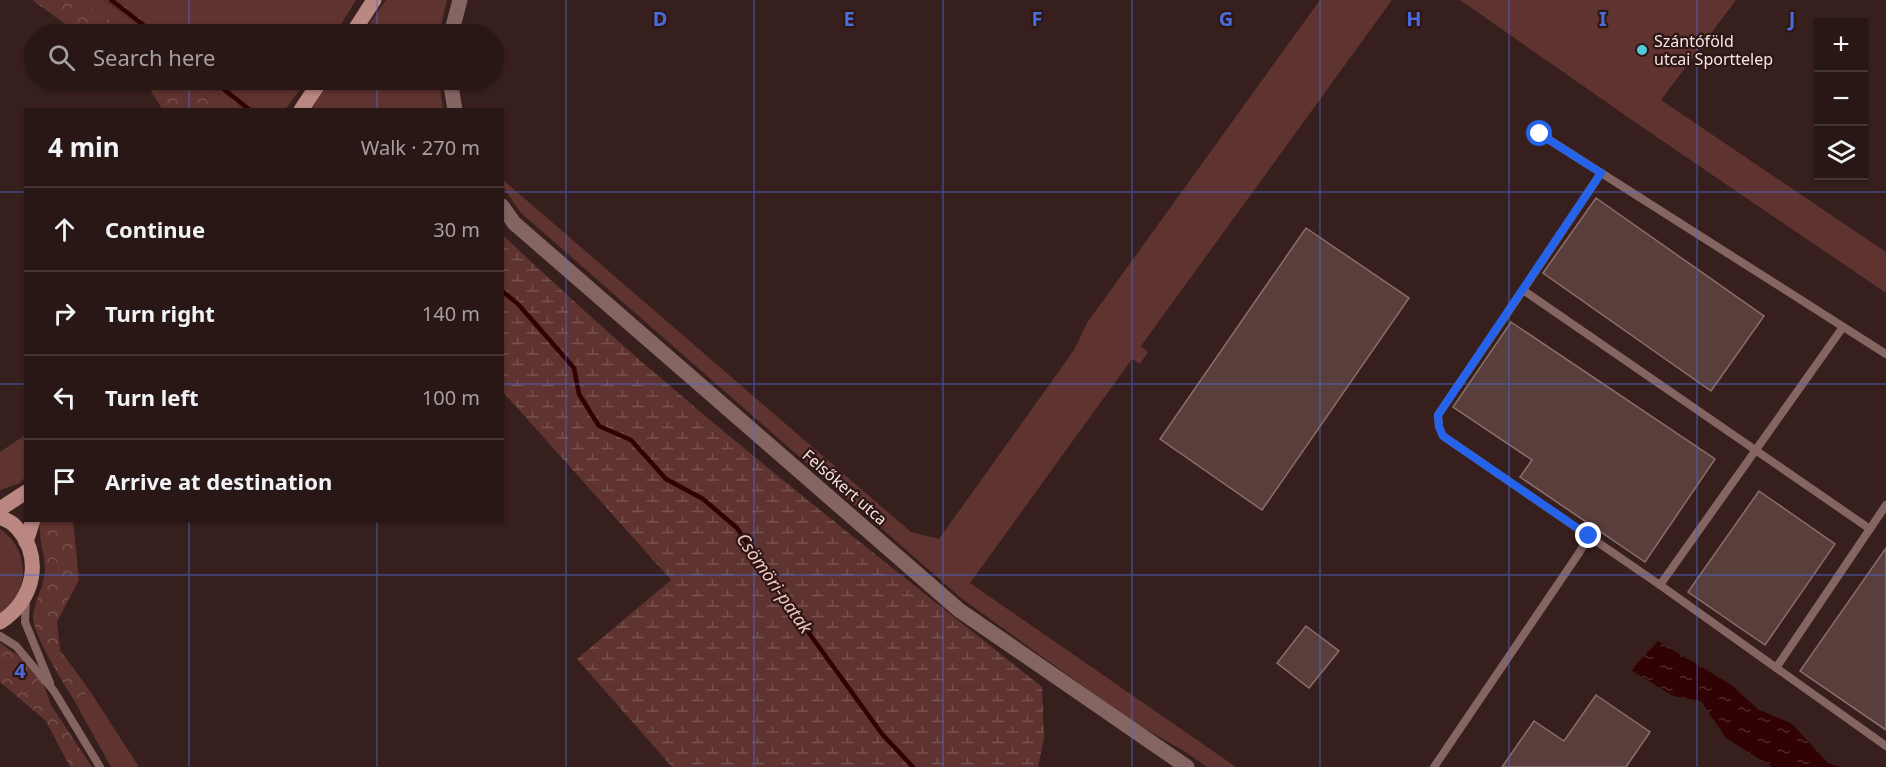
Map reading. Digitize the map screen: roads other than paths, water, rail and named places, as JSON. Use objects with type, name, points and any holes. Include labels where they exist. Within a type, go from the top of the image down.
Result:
[{"type":"main road","points":[[358,24],[374,0]]},
{"type":"main road","points":[[302,108],[314,90]]},
{"type":"main road","points":[[0,509],[24,493]]},
{"type":"main road","points":[[0,517],[12,524],[26,542],[32,559],[32,578],[27,595],[16,610],[0,622]]},
{"type":"main road","points":[[26,542],[32,522]]},
{"type":"street","points":[[453,24],[460,0]]},
{"type":"street","points":[[452,90],[455,108]]},
{"type":"street","name":"Felsőkert utca","points":[[504,209],[514,223],[959,610],[1186,767]]},
{"type":"lane","points":[[1540,134],[1886,354]]},
{"type":"lane","points":[[1601,173],[1438,415],[1439,427],[1443,436],[1660,585],[1886,746]]},
{"type":"lane","points":[[1523,290],[1870,529]]},
{"type":"lane","points":[[1660,585],[1843,327]]},
{"type":"lane","points":[[1776,668],[1886,505]]},
{"type":"lane","points":[[1434,767],[1589,536]]},
{"type":"lane","points":[[27,595],[26,622],[54,692]]},
{"type":"lane","points":[[0,636],[16,646],[54,692],[100,767]]},
{"type":"water","points":[[1658,641],[1730,684],[1759,710],[1791,723],[1828,763],[1840,767],[1772,767],[1726,738],[1701,701],[1673,696],[1631,670]]},
{"type":"waterway","name":"Csömöri-patak","points":[[111,0],[142,24]]},
{"type":"waterway","name":"Csömöri-patak","points":[[225,90],[247,108]]},
{"type":"waterway","name":"Csömöri-patak","points":[[504,293],[518,304],[574,368],[579,394],[599,426],[631,440],[666,479],[703,499],[737,528],[785,600],[882,734],[913,767]]},
{"type":"place","name":"Szántóföld utcai Sporttelep","points":[[1642,50]]}]
